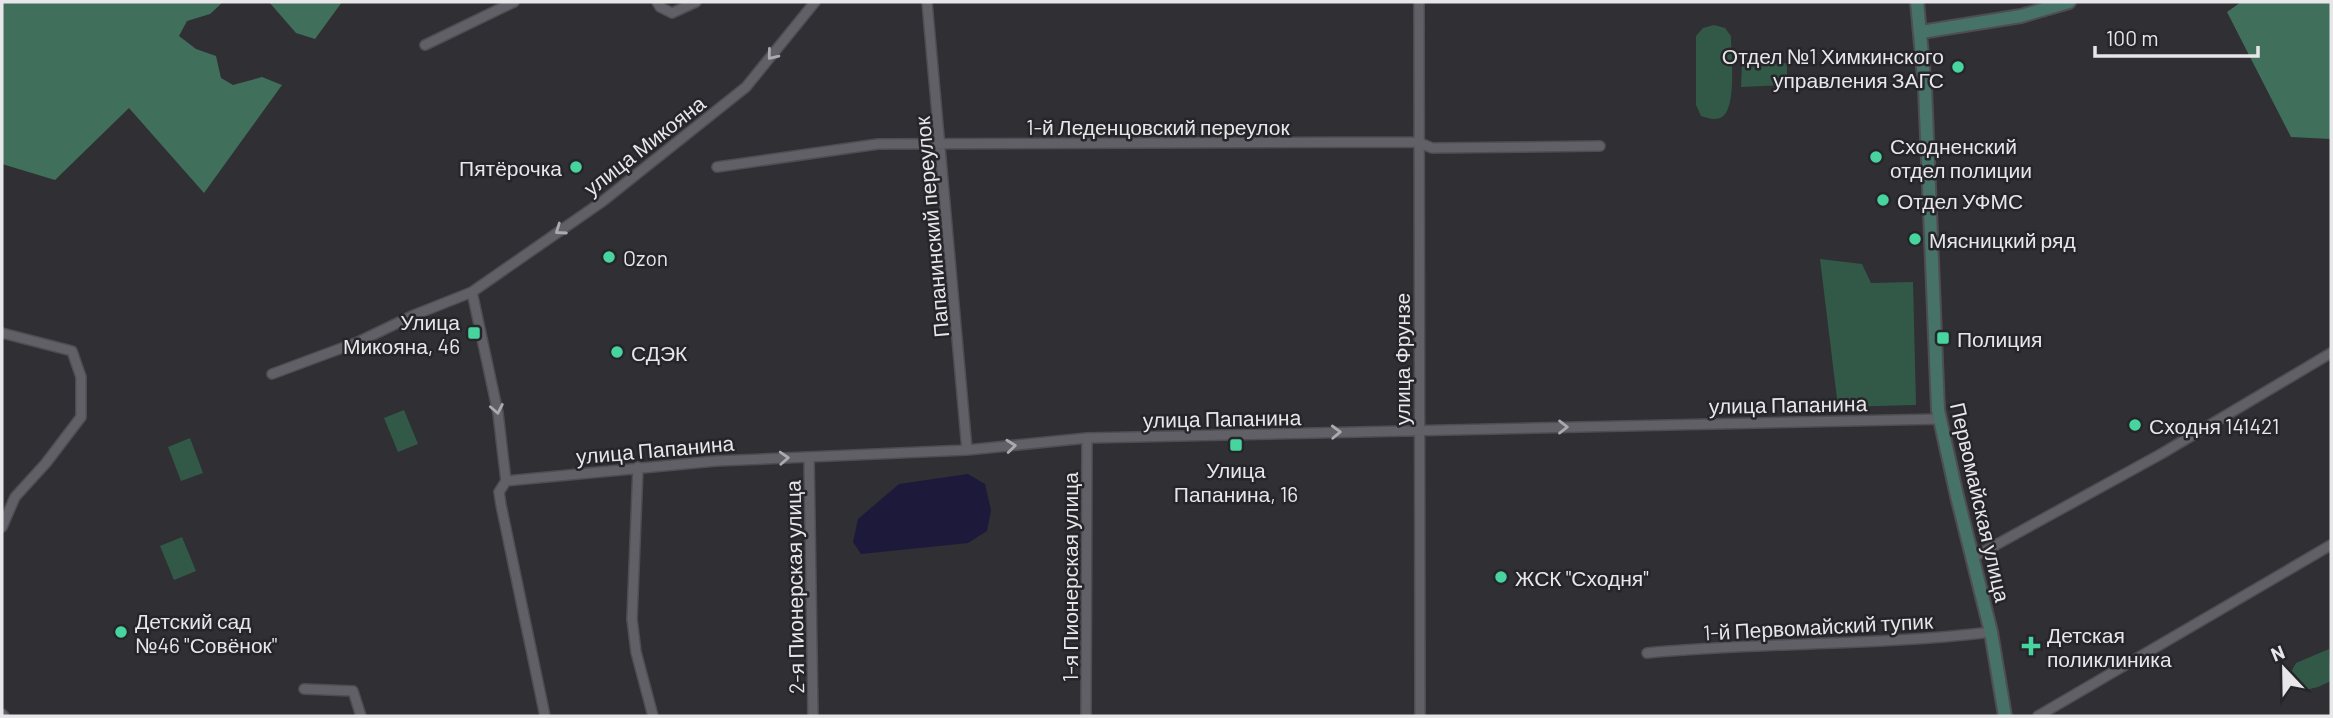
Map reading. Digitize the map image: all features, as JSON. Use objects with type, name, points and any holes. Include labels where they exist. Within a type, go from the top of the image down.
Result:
[{"type":"main road","name":"Первомайская улица","points":[[1917,2],[1926,101],[1940,419],[1991,632],[2005,716]]},
{"type":"main road","points":[[1921,32],[2021,16],[2069,2]]},
{"type":"street","points":[[425,45],[514,2]]},
{"type":"street","points":[[657,2],[660,8],[672,13],[696,2]]},
{"type":"street","name":"улица Микояна","points":[[272,374],[358,342],[414,315],[472,292],[603,201],[747,87],[815,2]]},
{"type":"street","name":"Папанинский переулок","points":[[927,2],[942,145],[967,450]]},
{"type":"street","name":"улица Фрунзе","points":[[1419,2],[1420,716]]},
{"type":"street","name":"1-й Леденцовский переулок","points":[[717,167],[878,144],[1418,142],[1432,148],[1600,146]]},
{"type":"street","points":[[472,292],[498,413],[506,481],[499,492],[501,505],[545,716]]},
{"type":"street","points":[[2,333],[72,351],[81,377],[81,418],[15,497],[2,527]]},
{"type":"street","points":[[1972,558],[2161,454],[2331,353]]},
{"type":"street","name":"улица Папанина","points":[[506,481],[638,467],[967,450],[1087,438],[1940,419]]},
{"type":"street","name":"1-я Пионерская улица","points":[[1086,716],[1087,438]]},
{"type":"street","name":"2-я Пионерская улица","points":[[809,457],[813,716]]},
{"type":"street","points":[[638,467],[632,619],[635,652],[653,716]]},
{"type":"street","points":[[2,498],[15,497]]},
{"type":"street","points":[[2038,716],[2331,545]]},
{"type":"street","name":"1-й Первомайский тупик","points":[[1647,653],[1758,645],[1909,641],[1991,632]]},
{"type":"street","points":[[304,689],[353,691],[361,716]]},
{"type":"green space","points":[[2,2],[223,2],[210,14],[187,21],[179,36],[196,49],[216,56],[221,78],[233,85],[262,77],[282,85],[204,193],[129,108],[55,180],[2,164]]},
{"type":"green space","points":[[269,2],[342,2],[315,39],[296,33]]},
{"type":"green space","points":[[2241,2],[2331,2],[2331,139],[2291,137],[2227,12]]},
{"type":"green space","points":[[1714,25],[1725,28],[1731,36],[1732,80],[1727,112],[1714,119],[1701,116],[1696,105],[1696,36],[1703,28]]},
{"type":"green space","points":[[1787,63],[1787,85],[1741,87],[1742,64]]},
{"type":"green space","points":[[1820,259],[1862,264],[1871,283],[1913,282],[1916,405],[1838,407]]},
{"type":"green space","points":[[404,410],[418,444],[398,452],[384,418]]},
{"type":"green space","points":[[190,438],[203,473],[181,481],[168,447]]},
{"type":"green space","points":[[182,537],[196,571],[174,580],[160,546]]},
{"type":"green space","points":[[2329,649],[2331,681],[2301,691],[2294,686],[2291,672],[2296,663]]},
{"type":"shaded area","points":[[968,474],[985,484],[991,510],[987,531],[968,543],[861,554],[853,542],[858,519],[899,484]]},
{"type":"place","name":"Отдел №1 Химкинского управления ЗАГС","points":[[1958,67]]},
{"type":"place","name":"Сходненский отдел полиции","points":[[1876,157]]},
{"type":"place","name":"Пятёрочка","points":[[576,167]]},
{"type":"place","name":"Отдел УФМС","points":[[1883,200]]},
{"type":"place","name":"Мясницкий ряд","points":[[1915,239]]},
{"type":"place","name":"Ozon","points":[[609,257]]},
{"type":"place","name":"Улица Микояна, 46","points":[[474,333]]},
{"type":"place","name":"Полиция","points":[[1943,338]]},
{"type":"place","name":"СДЭК","points":[[617,352]]},
{"type":"place","name":"Сходня 141421","points":[[2135,425]]},
{"type":"place","name":"Улица Папанина, 16","points":[[1236,445]]},
{"type":"place","name":"ЖСК \"Сходня\"","points":[[1501,577]]},
{"type":"place","name":"Детский сад №46 \"Совёнок\"","points":[[121,632]]},
{"type":"place","name":"Детская поликлиника","points":[[2031,646]]}]
